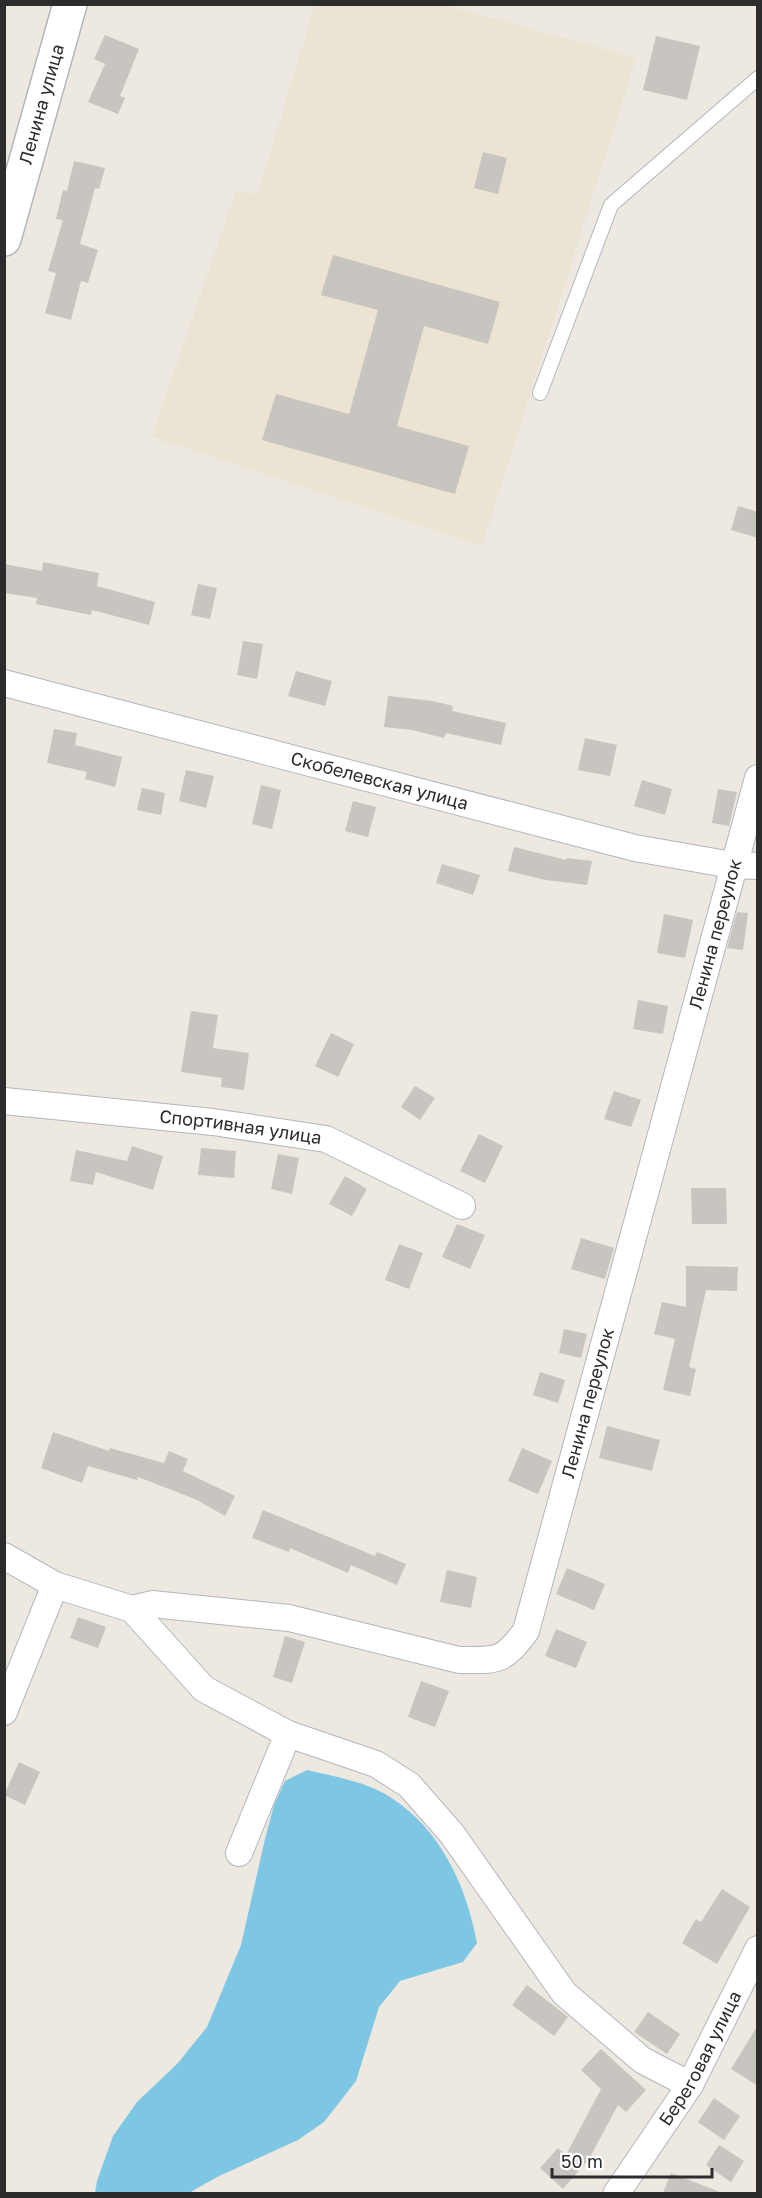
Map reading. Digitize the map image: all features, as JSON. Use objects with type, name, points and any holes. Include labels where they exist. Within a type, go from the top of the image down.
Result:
[{"type":"street","name":"Ленина улица","points":[[4,239],[70,4]]},
{"type":"street","name":"Скобелевская улица","points":[[4,683],[635,848],[732,865],[758,866]]},
{"type":"street","name":"Ленина переулок","points":[[132,1609],[152,1604],[289,1618],[459,1660],[488,1660],[508,1654],[526,1630],[732,865],[758,778]]},
{"type":"street","name":"Спортивная улица","points":[[4,1101],[213,1122],[326,1138],[462,1206]]},
{"type":"street","points":[[4,1556],[54,1586],[132,1609],[204,1689],[288,1734],[376,1764],[409,1785],[452,1834],[564,1993],[642,2060],[690,2085]]},
{"type":"street","points":[[4,1712],[54,1586]]},
{"type":"street","points":[[239,1853],[288,1734]]},
{"type":"street","name":"Береговая улица","points":[[616,2193],[690,2085],[758,1949]]},
{"type":"lane","points":[[540,393],[611,205],[758,78]]},
{"type":"shaded area","points":[[315,5],[445,5],[636,58],[482,546],[152,437],[236,191],[258,194]]},
{"type":"water","points":[[307,1770],[370,1787],[390,1797],[423,1825],[437,1842],[458,1880],[477,1943],[463,1962],[400,1981],[379,2007],[356,2081],[324,2122],[298,2140],[217,2177],[189,2193],[95,2193],[113,2136],[137,2102],[178,2063],[207,2027],[241,1945],[274,1805],[285,1781]]},
{"type":"building","points":[[105,35],[139,49],[120,96],[125,98],[118,114],[88,102],[105,64],[94,59]]},
{"type":"building","points":[[656,36],[700,46],[687,100],[643,90]]},
{"type":"building","points":[[483,152],[507,158],[498,194],[474,188]]},
{"type":"building","points":[[74,161],[105,168],[99,189],[95,188],[80,244],[98,250],[88,283],[81,281],[71,320],[45,313],[56,273],[48,271],[63,220],[56,219],[63,190],[67,191]]},
{"type":"building","points":[[333,255],[500,302],[488,344],[424,326],[397,426],[469,446],[455,494],[262,440],[276,394],[349,414],[378,310],[321,295]]},
{"type":"building","points":[[738,506],[758,512],[758,538],[731,530]]},
{"type":"building","points":[[43,562],[99,573],[97,586],[155,602],[149,625],[92,610],[91,615],[36,604],[37,598],[4,593],[4,564],[42,571]]},
{"type":"building","points":[[198,584],[217,588],[210,619],[191,615]]},
{"type":"building","points":[[243,641],[263,644],[257,679],[237,675]]},
{"type":"building","points":[[296,671],[332,681],[325,706],[288,696]]},
{"type":"building","points":[[388,696],[433,701],[453,706],[452,711],[506,723],[501,745],[446,733],[444,738],[412,730],[384,727]]},
{"type":"building","points":[[54,729],[77,733],[75,745],[122,757],[115,787],[85,779],[87,772],[47,763]]},
{"type":"building","points":[[585,738],[617,745],[610,776],[578,770]]},
{"type":"building","points":[[186,770],[214,776],[206,808],[179,801]]},
{"type":"building","points":[[642,780],[672,789],[665,815],[634,806]]},
{"type":"building","points":[[261,785],[281,790],[272,829],[252,824]]},
{"type":"building","points":[[142,788],[165,793],[161,815],[137,810]]},
{"type":"building","points":[[718,789],[737,792],[729,826],[712,823]]},
{"type":"building","points":[[353,801],[376,807],[368,837],[345,831]]},
{"type":"building","points":[[514,847],[566,860],[566,858],[592,861],[587,885],[546,880],[508,871]]},
{"type":"building","points":[[442,864],[480,875],[473,895],[436,883]]},
{"type":"building","points":[[737,912],[748,913],[743,950],[727,948]]},
{"type":"building","points":[[664,914],[693,920],[685,958],[657,953]]},
{"type":"building","points":[[638,1000],[668,1006],[663,1034],[633,1029]]},
{"type":"building","points":[[191,1011],[218,1015],[213,1048],[249,1053],[244,1090],[221,1087],[222,1078],[181,1072]]},
{"type":"building","points":[[331,1033],[354,1044],[338,1077],[315,1066]]},
{"type":"building","points":[[415,1086],[435,1098],[420,1120],[401,1107]]},
{"type":"building","points":[[614,1091],[641,1100],[631,1127],[604,1119]]},
{"type":"building","points":[[479,1134],[503,1146],[485,1183],[460,1171]]},
{"type":"building","points":[[132,1146],[163,1156],[153,1190],[96,1172],[93,1185],[70,1181],[76,1150],[127,1161]]},
{"type":"building","points":[[201,1148],[236,1151],[234,1178],[198,1175]]},
{"type":"building","points":[[278,1154],[299,1158],[292,1194],[271,1189]]},
{"type":"building","points":[[345,1176],[367,1189],[352,1216],[329,1204]]},
{"type":"building","points":[[691,1188],[726,1188],[727,1224],[692,1224]]},
{"type":"building","points":[[457,1224],[485,1235],[470,1269],[442,1257]]},
{"type":"building","points":[[581,1238],[614,1248],[605,1279],[571,1269]]},
{"type":"building","points":[[399,1244],[423,1253],[409,1289],[385,1280]]},
{"type":"building","points":[[686,1266],[738,1267],[737,1291],[706,1290],[689,1367],[696,1369],[690,1396],[663,1390],[675,1339],[654,1334],[662,1302],[686,1307]]},
{"type":"building","points":[[564,1329],[587,1334],[581,1358],[559,1353]]},
{"type":"building","points":[[540,1372],[565,1380],[558,1403],[533,1395]]},
{"type":"building","points":[[607,1426],[660,1440],[652,1471],[599,1458]]},
{"type":"building","points":[[53,1432],[109,1451],[110,1448],[164,1463],[169,1451],[188,1459],[183,1471],[235,1496],[225,1516],[195,1499],[138,1477],[137,1480],[88,1466],[82,1483],[41,1468]]},
{"type":"building","points":[[522,1448],[552,1461],[538,1494],[508,1481]]},
{"type":"building","points":[[263,1510],[375,1556],[377,1552],[406,1564],[397,1585],[351,1565],[348,1573],[290,1548],[289,1552],[252,1538]]},
{"type":"building","points":[[567,1568],[605,1584],[594,1610],[556,1594]]},
{"type":"building","points":[[447,1570],[477,1577],[471,1608],[440,1602]]},
{"type":"building","points":[[78,1617],[106,1627],[98,1648],[70,1638]]},
{"type":"building","points":[[556,1629],[587,1642],[576,1668],[545,1656]]},
{"type":"building","points":[[285,1636],[305,1642],[292,1683],[273,1677]]},
{"type":"building","points":[[421,1681],[449,1691],[435,1727],[408,1717]]},
{"type":"building","points":[[19,1762],[40,1772],[25,1805],[4,1795]]},
{"type":"building","points":[[722,1889],[750,1907],[717,1964],[682,1943],[696,1919],[701,1922]]},
{"type":"building","points":[[527,1985],[568,2017],[554,2036],[512,2005]]},
{"type":"building","points":[[648,2012],[680,2034],[667,2054],[634,2032]]},
{"type":"building","points":[[758,2025],[758,2086],[731,2069]]},
{"type":"building","points":[[601,2049],[646,2090],[626,2112],[618,2105],[589,2159],[563,2189],[540,2168],[558,2148],[566,2155],[601,2089],[581,2070]]},
{"type":"building","points":[[714,2098],[740,2116],[724,2140],[698,2122]]},
{"type":"building","points":[[719,2145],[744,2161],[731,2182],[706,2165]]},
{"type":"building","points":[[671,2173],[720,2192],[720,2193],[663,2193]]}]
